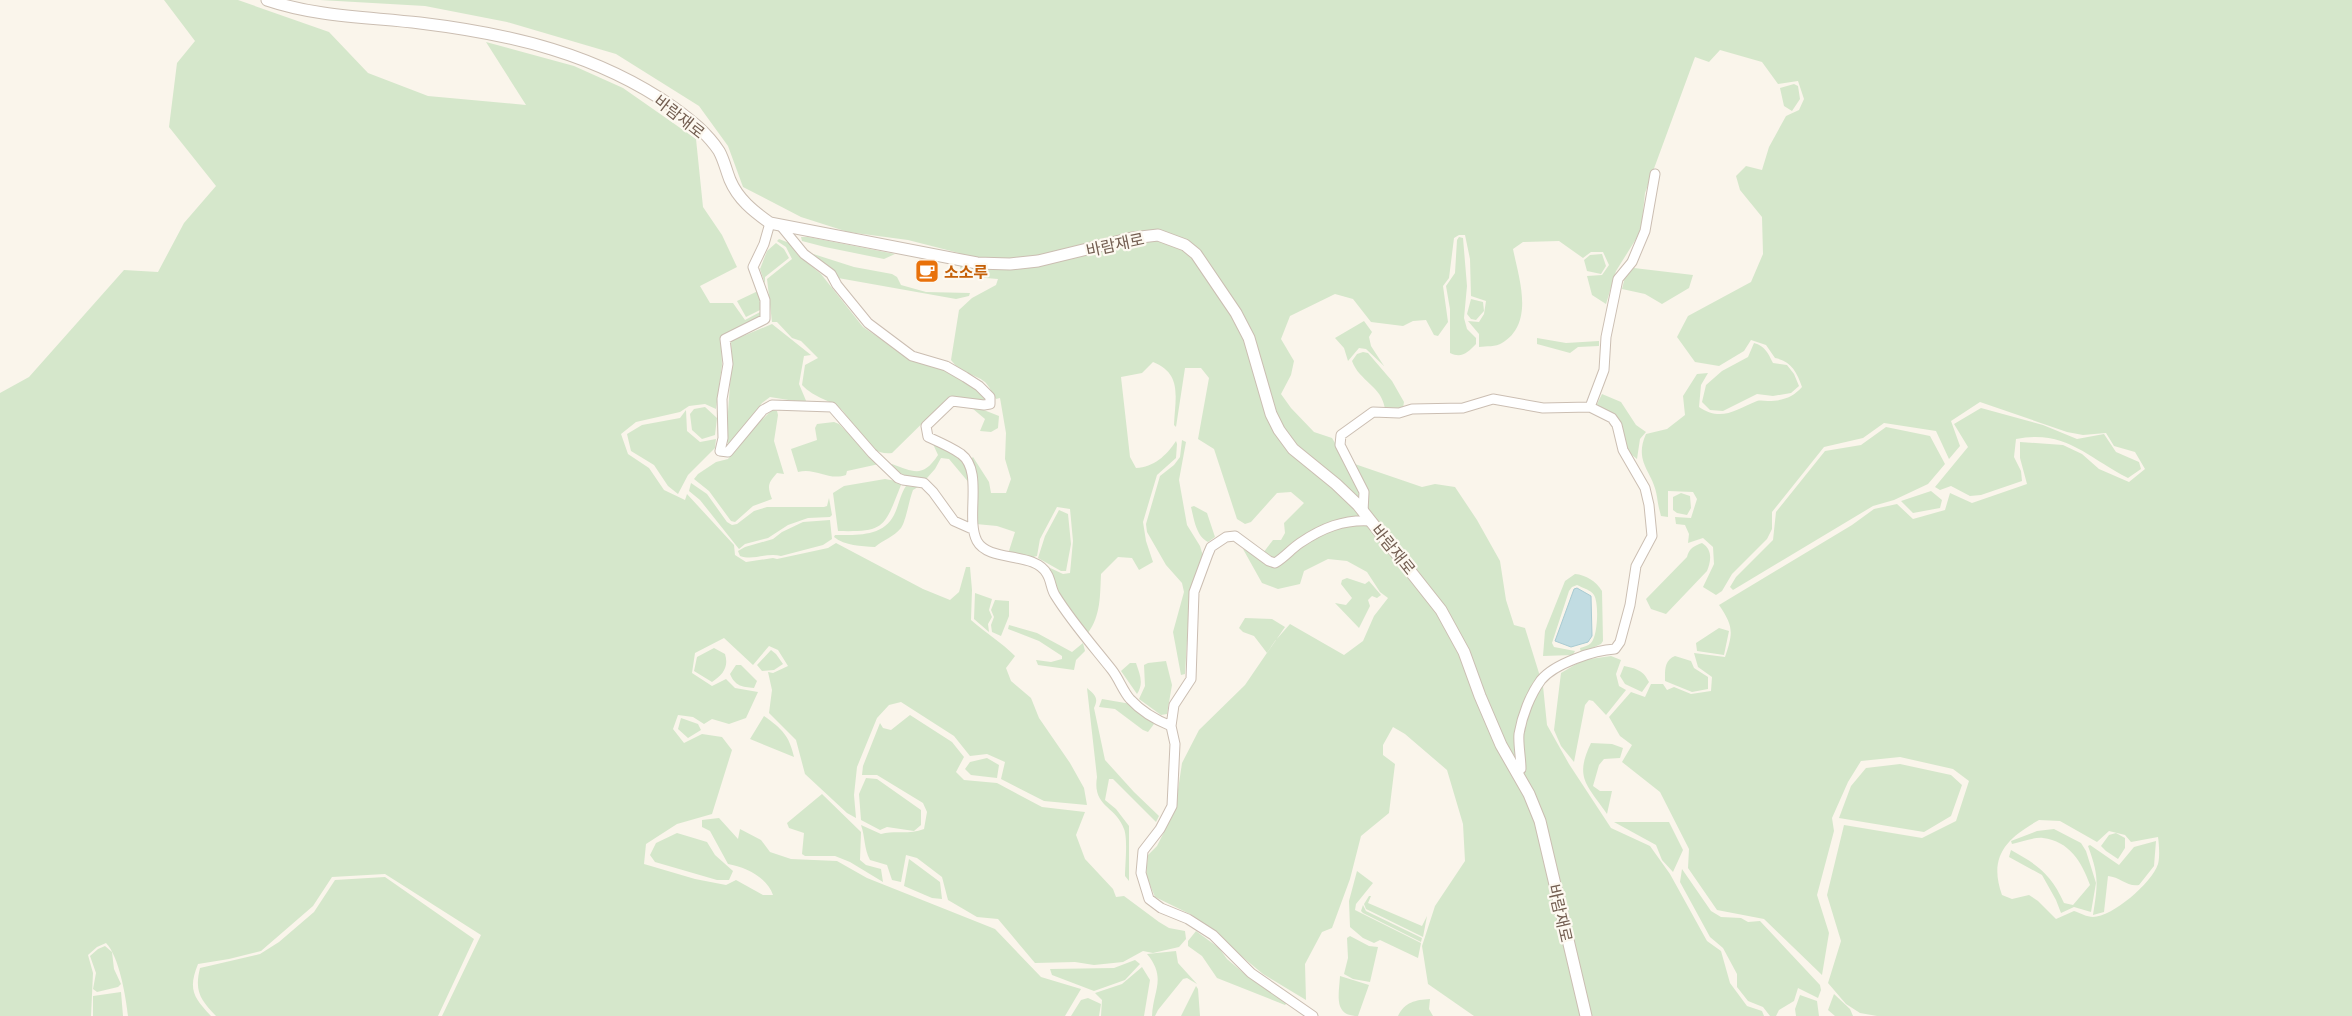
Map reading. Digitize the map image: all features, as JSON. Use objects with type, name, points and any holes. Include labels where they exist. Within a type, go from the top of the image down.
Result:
[{"type":"street","name":"바람재로","points":[[267,0],[301,10],[370,20],[420,23],[497,35],[586,59],[624,77],[672,107],[704,131],[720,153],[730,180],[739,197],[755,213],[775,224],[977,262],[1010,264],[1038,261],[1132,238],[1158,235],[1184,245],[1196,254],[1210,273],[1250,338],[1271,414],[1279,430],[1293,449],[1336,484],[1367,516],[1441,610],[1464,652],[1480,696],[1540,821],[1586,1016]]},
{"type":"street","points":[[1590,407],[1604,370],[1606,337],[1618,279],[1632,262],[1645,231],[1655,174]]},
{"type":"street","points":[[972,529],[954,522],[933,492],[924,483],[898,478],[872,453],[832,407],[772,405],[763,410],[728,452],[720,451],[723,438],[722,399],[728,364],[725,339],[765,319],[765,300],[753,267],[775,224],[804,254],[831,274],[860,315],[881,334],[912,356],[946,366],[979,386],[990,397],[990,404],[984,405],[952,401],[926,426],[928,437],[963,455],[970,468],[974,491],[972,529],[978,543],[994,553],[1031,562],[1042,568],[1048,574],[1053,594],[1115,674],[1130,699],[1156,720],[1171,726]]},
{"type":"street","points":[[1313,1016],[1251,972],[1213,935],[1188,919],[1161,908],[1149,898],[1141,873],[1143,851],[1160,829],[1172,806],[1175,744],[1171,726],[1174,705],[1191,679],[1194,592],[1211,547],[1226,537],[1235,536],[1269,561],[1275,563],[1287,556],[1299,543],[1340,522],[1367,516],[1364,492],[1340,445],[1341,435],[1373,412],[1399,413],[1412,409],[1463,408],[1492,399],[1543,408],[1590,407],[1612,418],[1617,425],[1623,450],[1645,488],[1652,536],[1636,566],[1630,605],[1620,642],[1615,649],[1584,655],[1549,673],[1542,679],[1522,721],[1519,737],[1521,769],[1516,772]]},
{"type":"green space","points":[[164,0],[238,0],[329,32],[368,73],[428,96],[526,105],[486,42],[574,66],[623,88],[696,139],[703,207],[722,235],[737,267],[700,286],[710,303],[733,303],[745,320],[762,311],[761,316],[721,336],[722,365],[716,409],[705,404],[689,406],[680,412],[636,422],[621,434],[628,454],[649,468],[664,490],[685,500],[687,494],[734,545],[735,555],[746,562],[777,559],[828,548],[836,543],[923,589],[950,600],[959,592],[966,567],[970,567],[972,590],[971,620],[1015,656],[1006,668],[1011,681],[1031,698],[1039,718],[1070,763],[1084,788],[1087,805],[1044,801],[1001,779],[1005,762],[987,754],[970,756],[954,736],[901,702],[889,705],[877,718],[857,767],[854,795],[856,818],[847,813],[805,774],[796,740],[769,713],[772,690],[768,672],[773,673],[788,666],[778,650],[769,646],[753,665],[724,638],[695,653],[692,673],[712,686],[726,679],[735,688],[758,692],[746,718],[729,724],[712,719],[704,724],[693,717],[678,715],[673,729],[684,743],[702,734],[722,737],[732,750],[712,814],[677,824],[646,844],[644,864],[695,879],[726,885],[736,880],[763,895],[773,895],[761,878],[728,864],[710,831],[702,827],[702,820],[719,818],[738,839],[740,829],[761,840],[770,852],[791,859],[837,861],[867,878],[995,929],[1041,977],[1081,989],[1065,1016],[442,1016],[481,935],[385,874],[332,877],[313,906],[261,951],[198,964],[193,980],[194,992],[196,998],[211,1016],[128,1016],[124,988],[115,957],[106,943],[97,947],[88,955],[93,973],[91,1016],[0,1016],[0,393],[29,377],[124,270],[158,272],[184,223],[216,186],[169,127],[177,63],[195,41]]},
{"type":"green space","points":[[320,0],[2352,0],[2352,1016],[1877,1016],[1860,1013],[1846,1004],[1828,983],[1841,941],[1827,895],[1844,825],[1922,838],[1956,821],[1969,781],[1953,769],[1900,757],[1861,761],[1848,782],[1832,818],[1834,831],[1817,895],[1829,933],[1822,975],[1764,919],[1717,910],[1688,868],[1689,849],[1660,792],[1622,762],[1632,745],[1620,736],[1609,717],[1631,692],[1645,697],[1651,684],[1663,684],[1667,690],[1674,687],[1691,694],[1711,691],[1712,677],[1698,667],[1694,653],[1725,657],[1730,642],[1731,630],[1719,605],[1852,525],[1874,509],[1897,504],[1913,519],[1945,510],[1950,493],[1972,503],[2027,484],[2020,458],[2020,442],[2063,445],[2082,454],[2099,469],[2129,482],[2145,469],[2135,452],[2114,446],[2106,433],[2083,435],[2067,432],[1980,402],[1951,421],[1960,446],[1949,459],[1936,431],[1884,423],[1863,438],[1824,447],[1772,512],[1772,529],[1767,539],[1732,574],[1722,591],[1716,595],[1703,587],[1714,564],[1713,547],[1703,538],[1688,543],[1689,534],[1685,525],[1676,524],[1675,517],[1691,518],[1697,499],[1693,492],[1668,491],[1668,517],[1661,516],[1655,488],[1643,460],[1643,444],[1646,434],[1667,429],[1685,415],[1683,396],[1697,374],[1708,373],[1701,385],[1699,407],[1714,414],[1735,411],[1757,401],[1783,399],[1791,396],[1802,387],[1793,368],[1781,359],[1775,358],[1766,345],[1751,340],[1744,351],[1719,366],[1695,362],[1677,337],[1688,316],[1751,282],[1763,254],[1762,217],[1740,190],[1736,176],[1746,166],[1762,170],[1769,147],[1786,116],[1799,110],[1804,99],[1798,81],[1778,84],[1762,62],[1720,50],[1709,62],[1695,57],[1645,193],[1641,231],[1616,271],[1606,304],[1592,295],[1587,276],[1602,275],[1609,265],[1603,252],[1591,252],[1583,258],[1559,241],[1523,242],[1513,249],[1522,300],[1522,312],[1518,324],[1512,334],[1502,343],[1494,346],[1479,347],[1479,334],[1468,321],[1479,322],[1484,314],[1486,301],[1471,296],[1470,259],[1465,235],[1459,235],[1454,238],[1449,278],[1443,286],[1448,322],[1438,336],[1434,335],[1426,320],[1413,321],[1403,326],[1371,322],[1353,299],[1335,294],[1290,316],[1281,339],[1294,361],[1291,375],[1281,394],[1291,408],[1314,432],[1332,438],[1346,461],[1422,487],[1435,484],[1455,487],[1477,520],[1500,561],[1506,600],[1514,625],[1525,628],[1543,686],[1547,725],[1569,764],[1611,828],[1650,846],[1670,874],[1707,941],[1721,951],[1730,983],[1747,1006],[1762,1011],[1764,1016],[1474,1016],[1428,984],[1422,946],[1435,906],[1465,861],[1463,824],[1447,770],[1405,734],[1393,727],[1383,745],[1383,755],[1395,764],[1389,813],[1361,836],[1350,879],[1332,928],[1322,932],[1305,964],[1306,1000],[1263,974],[1192,915],[1155,897],[1146,875],[1148,855],[1157,846],[1175,810],[1182,763],[1199,730],[1245,685],[1275,641],[1290,624],[1344,655],[1363,641],[1374,616],[1388,598],[1380,592],[1367,572],[1347,561],[1328,559],[1304,571],[1300,584],[1278,589],[1262,583],[1243,549],[1260,557],[1273,540],[1281,540],[1285,533],[1284,523],[1304,503],[1291,492],[1277,493],[1251,522],[1245,524],[1237,519],[1214,449],[1198,439],[1209,378],[1201,368],[1185,368],[1176,427],[1174,425],[1175,388],[1169,373],[1163,367],[1153,362],[1142,373],[1121,377],[1130,457],[1136,468],[1159,460],[1176,441],[1176,458],[1157,475],[1143,522],[1146,541],[1153,562],[1139,570],[1132,558],[1118,557],[1101,574],[1098,612],[1088,633],[1058,592],[1046,566],[1063,574],[1070,573],[1073,541],[1070,509],[1057,507],[1040,539],[1037,556],[1030,558],[1008,554],[1015,532],[997,526],[976,524],[970,460],[973,457],[989,482],[991,493],[1006,493],[1011,479],[1005,459],[1006,433],[1000,398],[996,399],[985,382],[959,368],[951,360],[959,310],[972,298],[996,285],[998,279],[961,276],[959,253],[908,240],[848,232],[801,217],[743,187],[728,146],[699,106],[616,54],[507,22],[425,6]],"holes":[[[2039,820],[2060,821],[2097,842],[2109,831],[2125,835],[2131,842],[2158,837],[2158,864],[2140,889],[2120,905],[2101,916],[2086,916],[2074,911],[2056,919],[2029,895],[2012,899],[2002,895],[1997,869],[2003,850],[2010,841]]]},
{"type":"green space","points":[[1794,84],[1798,86],[1800,99],[1792,111],[1784,106],[1780,88]]},
{"type":"green space","points":[[801,237],[895,254],[884,259],[802,241]]},
{"type":"green space","points":[[1459,237],[1463,238],[1467,286],[1464,318],[1467,329],[1476,338],[1476,344],[1461,355],[1454,355],[1450,353],[1450,309],[1446,286],[1455,273],[1457,240]]},
{"type":"green space","points":[[779,239],[792,244],[799,256],[821,274],[863,327],[912,360],[936,366],[975,387],[984,396],[986,401],[948,398],[892,453],[883,453],[868,445],[842,410],[802,385],[805,365],[818,358],[801,341],[792,338],[777,322],[772,322],[767,279],[792,259],[786,247],[777,241]]},
{"type":"green space","points":[[776,243],[784,249],[789,258],[765,277],[765,284],[760,269],[767,251]]},
{"type":"green space","points":[[807,252],[854,267],[892,274],[897,277],[901,285],[926,292],[970,293],[969,296],[956,299],[838,278]]},
{"type":"green space","points":[[1602,254],[1606,266],[1601,274],[1587,271],[1584,260],[1590,255]]},
{"type":"green space","points":[[1634,268],[1693,275],[1689,288],[1662,304],[1645,294],[1622,289],[1625,277]]},
{"type":"green space","points":[[758,291],[762,309],[746,317],[737,301]]},
{"type":"green space","points":[[1471,299],[1483,302],[1484,311],[1476,320],[1471,319],[1467,314]]},
{"type":"green space","points":[[1364,321],[1372,332],[1369,337],[1371,346],[1384,366],[1366,349],[1359,348],[1348,361],[1344,348],[1335,338]]},
{"type":"green space","points":[[772,324],[811,355],[804,356],[799,384],[807,403],[770,397],[762,403],[729,446],[726,439],[732,357],[731,341]]},
{"type":"green space","points":[[1537,338],[1566,343],[1599,341],[1599,346],[1578,347],[1570,353],[1537,344]]},
{"type":"green space","points":[[1754,343],[1764,348],[1773,363],[1787,365],[1794,374],[1799,386],[1791,393],[1773,396],[1757,394],[1723,411],[1710,410],[1702,402],[1706,385],[1722,371],[1748,357]]},
{"type":"green space","points":[[1368,353],[1392,381],[1404,402],[1403,408],[1385,409],[1380,395],[1355,368],[1352,361],[1357,354]]},
{"type":"green space","points":[[1602,394],[1621,402],[1636,425],[1646,432],[1640,439],[1637,459],[1628,452],[1620,421],[1598,408],[1597,404]]},
{"type":"green space","points":[[966,403],[999,416],[998,428],[991,432],[980,431],[985,419]]},
{"type":"green space","points":[[705,407],[717,418],[715,435],[702,439],[692,430],[690,414],[694,409]]},
{"type":"green space","points":[[1981,408],[2043,425],[2077,439],[2104,434],[2116,452],[2139,462],[2141,469],[2128,478],[2076,447],[2049,438],[2034,437],[2016,439],[2014,457],[2021,471],[2022,481],[1981,495],[1970,496],[1951,486],[1940,490],[1935,487],[1968,447],[1954,424]]},
{"type":"green space","points":[[686,410],[687,431],[700,442],[716,439],[715,448],[688,475],[678,494],[668,486],[654,465],[631,451],[627,434],[642,425],[680,418]]},
{"type":"green space","points":[[772,410],[777,411],[778,415],[774,441],[784,474],[777,473],[770,482],[769,491],[772,499],[753,506],[735,522],[731,521],[709,491],[694,479],[698,474],[716,462],[728,459],[742,439]]},
{"type":"green space","points":[[834,422],[839,424],[879,464],[847,471],[846,475],[839,476],[810,471],[798,472],[791,449],[817,440],[815,428],[817,424]]},
{"type":"green space","points":[[1886,427],[1930,436],[1945,464],[1928,484],[1894,500],[1873,506],[1733,590],[1730,587],[1736,577],[1773,540],[1776,512],[1825,451],[1861,445]]},
{"type":"green space","points":[[1182,440],[1186,442],[1179,480],[1187,525],[1200,546],[1203,556],[1190,590],[1185,674],[1181,675],[1173,632],[1184,592],[1182,583],[1166,565],[1147,532],[1146,524],[1160,476],[1174,465],[1180,457]]},
{"type":"green space","points":[[933,444],[959,458],[967,469],[970,484],[949,459],[941,458],[927,478],[905,478],[891,466],[892,464],[912,471],[923,470],[938,455]]},
{"type":"green space","points":[[885,479],[896,481],[901,485],[886,519],[874,528],[838,531],[833,493],[844,486]]},
{"type":"green space","points":[[691,483],[707,494],[727,522],[732,525],[737,524],[754,511],[767,507],[824,507],[827,506],[829,498],[832,515],[830,517],[808,518],[788,525],[768,538],[745,544],[739,549],[700,500],[689,491]]},
{"type":"green space","points":[[906,486],[918,487],[913,490],[903,525],[892,536],[875,547],[848,544],[834,537],[835,535],[868,533],[883,527],[894,515]]},
{"type":"green space","points":[[1931,491],[1942,500],[1940,508],[1913,513],[1901,501]]},
{"type":"green space","points":[[1681,493],[1690,496],[1691,508],[1687,515],[1673,510],[1673,497]]},
{"type":"green space","points":[[1194,506],[1207,513],[1215,537],[1208,542],[1201,536],[1196,527],[1191,507]]},
{"type":"green space","points":[[1059,510],[1068,514],[1071,544],[1066,571],[1061,571],[1038,558],[1045,536]]},
{"type":"green space","points":[[830,520],[832,539],[823,545],[781,556],[745,557],[740,556],[738,551],[745,547],[773,539],[782,532],[803,522]]},
{"type":"green space","points":[[1702,543],[1708,549],[1710,556],[1707,571],[1666,614],[1651,609],[1646,599],[1687,557],[1694,546]]},
{"type":"green space","points":[[1575,574],[1590,579],[1602,591],[1603,641],[1601,644],[1581,653],[1580,648],[1590,644],[1595,634],[1597,612],[1596,599],[1593,593],[1577,585],[1569,591],[1552,643],[1554,647],[1575,651],[1573,655],[1543,656],[1545,631],[1565,581]]},
{"type":"green space","points":[[1347,578],[1365,584],[1369,581],[1381,595],[1377,598],[1372,596],[1368,600],[1370,606],[1359,628],[1335,603],[1346,605],[1352,598],[1341,584],[1342,580]]},
{"type":"green space","points":[[975,593],[992,599],[989,610],[992,617],[988,624],[989,632],[974,619]]},
{"type":"green space","points":[[995,600],[1009,601],[1009,616],[1001,636],[992,632],[991,625],[994,617],[991,610]]},
{"type":"green space","points":[[1245,618],[1272,619],[1285,627],[1267,653],[1254,636],[1243,632],[1239,628]]},
{"type":"green space","points":[[1009,625],[1037,633],[1072,652],[1083,643],[1085,651],[1076,660],[1074,670],[1038,665],[1036,660],[1051,662],[1062,659],[1062,656],[1039,641],[1008,629]]},
{"type":"green space","points":[[1719,628],[1729,631],[1724,655],[1697,651],[1696,643]]},
{"type":"green space","points":[[714,648],[725,654],[726,667],[712,682],[694,671],[697,657]]},
{"type":"green space","points":[[771,650],[783,664],[774,670],[762,671],[757,665]]},
{"type":"green space","points":[[1611,656],[1621,660],[1616,674],[1619,686],[1626,690],[1606,715],[1593,701],[1589,700],[1585,705],[1574,762],[1561,746],[1554,730],[1561,673],[1583,660]]},
{"type":"green space","points":[[1675,656],[1691,661],[1694,668],[1708,677],[1708,689],[1692,692],[1665,681],[1667,663]]},
{"type":"green space","points":[[1166,661],[1172,685],[1167,714],[1161,715],[1139,699],[1145,686],[1144,665]]},
{"type":"green space","points":[[1130,663],[1136,663],[1140,675],[1141,683],[1137,694],[1121,671]]},
{"type":"green space","points":[[736,665],[741,665],[757,681],[754,688],[742,686],[734,681],[730,674]]},
{"type":"green space","points":[[1624,666],[1639,671],[1647,678],[1649,682],[1642,692],[1625,684],[1620,676]]},
{"type":"green space","points":[[1087,688],[1096,699],[1094,708],[1105,760],[1159,816],[1156,822],[1113,779],[1109,779],[1105,800],[1116,809],[1129,826],[1129,881],[1125,876],[1126,845],[1124,829],[1116,815],[1101,801],[1096,787],[1097,777]]},
{"type":"green space","points":[[1102,699],[1131,704],[1154,724],[1148,732],[1143,730],[1115,709],[1099,707]]},
{"type":"green space","points":[[910,715],[952,742],[964,757],[956,772],[964,780],[997,783],[1042,807],[1085,812],[1076,835],[1085,859],[1113,889],[1116,897],[1124,896],[1169,928],[1185,931],[1186,939],[1179,947],[1153,953],[1143,951],[1123,962],[1094,965],[1075,962],[1035,963],[998,919],[977,917],[948,900],[942,877],[917,858],[906,855],[901,882],[892,880],[887,865],[870,860],[861,825],[881,834],[918,831],[924,829],[927,812],[923,803],[877,775],[862,775],[863,766],[880,723],[883,728],[891,730]]},
{"type":"green space","points":[[764,716],[784,733],[790,743],[794,757],[750,739]]},
{"type":"green space","points":[[681,718],[698,724],[701,730],[688,738],[678,729]]},
{"type":"green space","points":[[1591,743],[1612,744],[1623,748],[1620,758],[1604,759],[1599,765],[1593,786],[1600,791],[1612,791],[1607,814],[1589,788],[1583,773],[1586,755]]},
{"type":"green space","points":[[987,758],[999,765],[997,778],[971,775],[965,769],[970,762]]},
{"type":"green space","points":[[1900,764],[1951,775],[1962,785],[1951,816],[1924,832],[1839,818],[1851,786],[1866,768]]},
{"type":"green space","points":[[866,778],[877,779],[921,810],[921,825],[914,831],[887,827],[880,830],[861,820],[859,794]]},
{"type":"green space","points":[[822,794],[861,832],[860,860],[866,865],[881,869],[883,882],[850,862],[835,856],[805,856],[802,854],[804,833],[789,828],[787,823]]},
{"type":"green space","points":[[1614,822],[1669,822],[1683,850],[1673,872],[1662,860],[1656,845]]},
{"type":"green space","points":[[2054,829],[2081,843],[2086,851],[2096,883],[2091,912],[2074,907],[2061,913],[2042,875],[2009,857],[2011,850],[2043,871],[2049,877],[2064,903],[2073,905],[2090,885],[2083,868],[2073,854],[2060,843],[2043,838],[2012,844],[2011,841],[2037,831]]},
{"type":"green space","points":[[677,833],[707,842],[715,855],[733,871],[729,880],[717,880],[655,862],[650,855],[656,843]]},
{"type":"green space","points":[[2116,833],[2125,838],[2125,848],[2118,859],[2101,846],[2109,835]]},
{"type":"green space","points":[[2156,841],[2154,866],[2139,885],[2131,885],[2108,876],[2104,912],[2093,915],[2096,895],[2096,873],[2088,846],[2090,845],[2119,865],[2134,847]]},
{"type":"green space","points":[[909,859],[940,882],[942,899],[932,898],[904,886]]},
{"type":"green space","points":[[1682,869],[1711,911],[1721,917],[1741,918],[1748,922],[1760,921],[1820,985],[1821,990],[1818,998],[1798,988],[1794,1001],[1779,1010],[1776,1016],[1770,1016],[1763,1007],[1748,1001],[1737,987],[1737,974],[1723,948],[1710,937],[1680,882]]},
{"type":"green space","points":[[1357,871],[1373,883],[1356,904],[1355,910],[1421,943],[1418,958],[1380,940],[1374,943],[1363,938],[1350,927],[1349,901]]},
{"type":"green space","points":[[385,877],[474,939],[438,1016],[216,1016],[206,1005],[198,990],[200,968],[260,954],[279,942],[314,912],[335,880]]},
{"type":"green space","points":[[1369,896],[1371,896],[1368,903],[1422,926],[1427,916],[1423,937],[1366,909],[1364,904]]},
{"type":"green space","points":[[1363,905],[1366,911],[1422,938],[1421,942],[1363,913],[1361,911]]},
{"type":"green space","points":[[1196,931],[1219,948],[1227,959],[1247,976],[1287,1003],[1285,1005],[1217,978],[1202,956],[1188,946],[1188,941]]},
{"type":"green space","points":[[1350,936],[1369,946],[1378,947],[1370,982],[1353,979],[1344,974],[1348,958],[1347,938]]},
{"type":"green space","points":[[105,946],[112,952],[114,969],[121,984],[118,987],[97,992],[93,989],[96,973],[90,956]]},
{"type":"green space","points":[[1176,951],[1178,963],[1197,984],[1187,978],[1183,979],[1155,1016],[1152,1016],[1158,978],[1153,963],[1147,954]]},
{"type":"green space","points":[[1135,960],[1140,964],[1125,980],[1094,991],[1052,975],[1050,969],[1114,968]]},
{"type":"green space","points":[[1142,967],[1150,980],[1144,1016],[1101,1016],[1102,1000],[1095,993],[1122,984]]},
{"type":"green space","points":[[1340,976],[1369,985],[1358,1016],[1350,1015],[1341,1008],[1339,1003]]},
{"type":"green space","points":[[1196,986],[1198,989],[1200,1016],[1181,1016]]},
{"type":"green space","points":[[121,992],[123,1016],[93,1016],[93,996]]},
{"type":"green space","points":[[1834,994],[1850,1009],[1853,1016],[1835,1016],[1828,1010]]},
{"type":"green space","points":[[1800,995],[1817,1001],[1819,1016],[1796,1016],[1795,1009]]},
{"type":"green space","points":[[1088,998],[1101,1004],[1099,1016],[1071,1016],[1081,1000]]},
{"type":"green space","points":[[1430,999],[1429,1009],[1433,1016],[1398,1016],[1407,1005],[1420,1000]]},
{"type":"water","points":[[1577,588],[1591,596],[1592,636],[1588,642],[1571,647],[1555,641],[1574,589]]},
{"type":"place","name":"소소루","points":[[927,271]]}]
